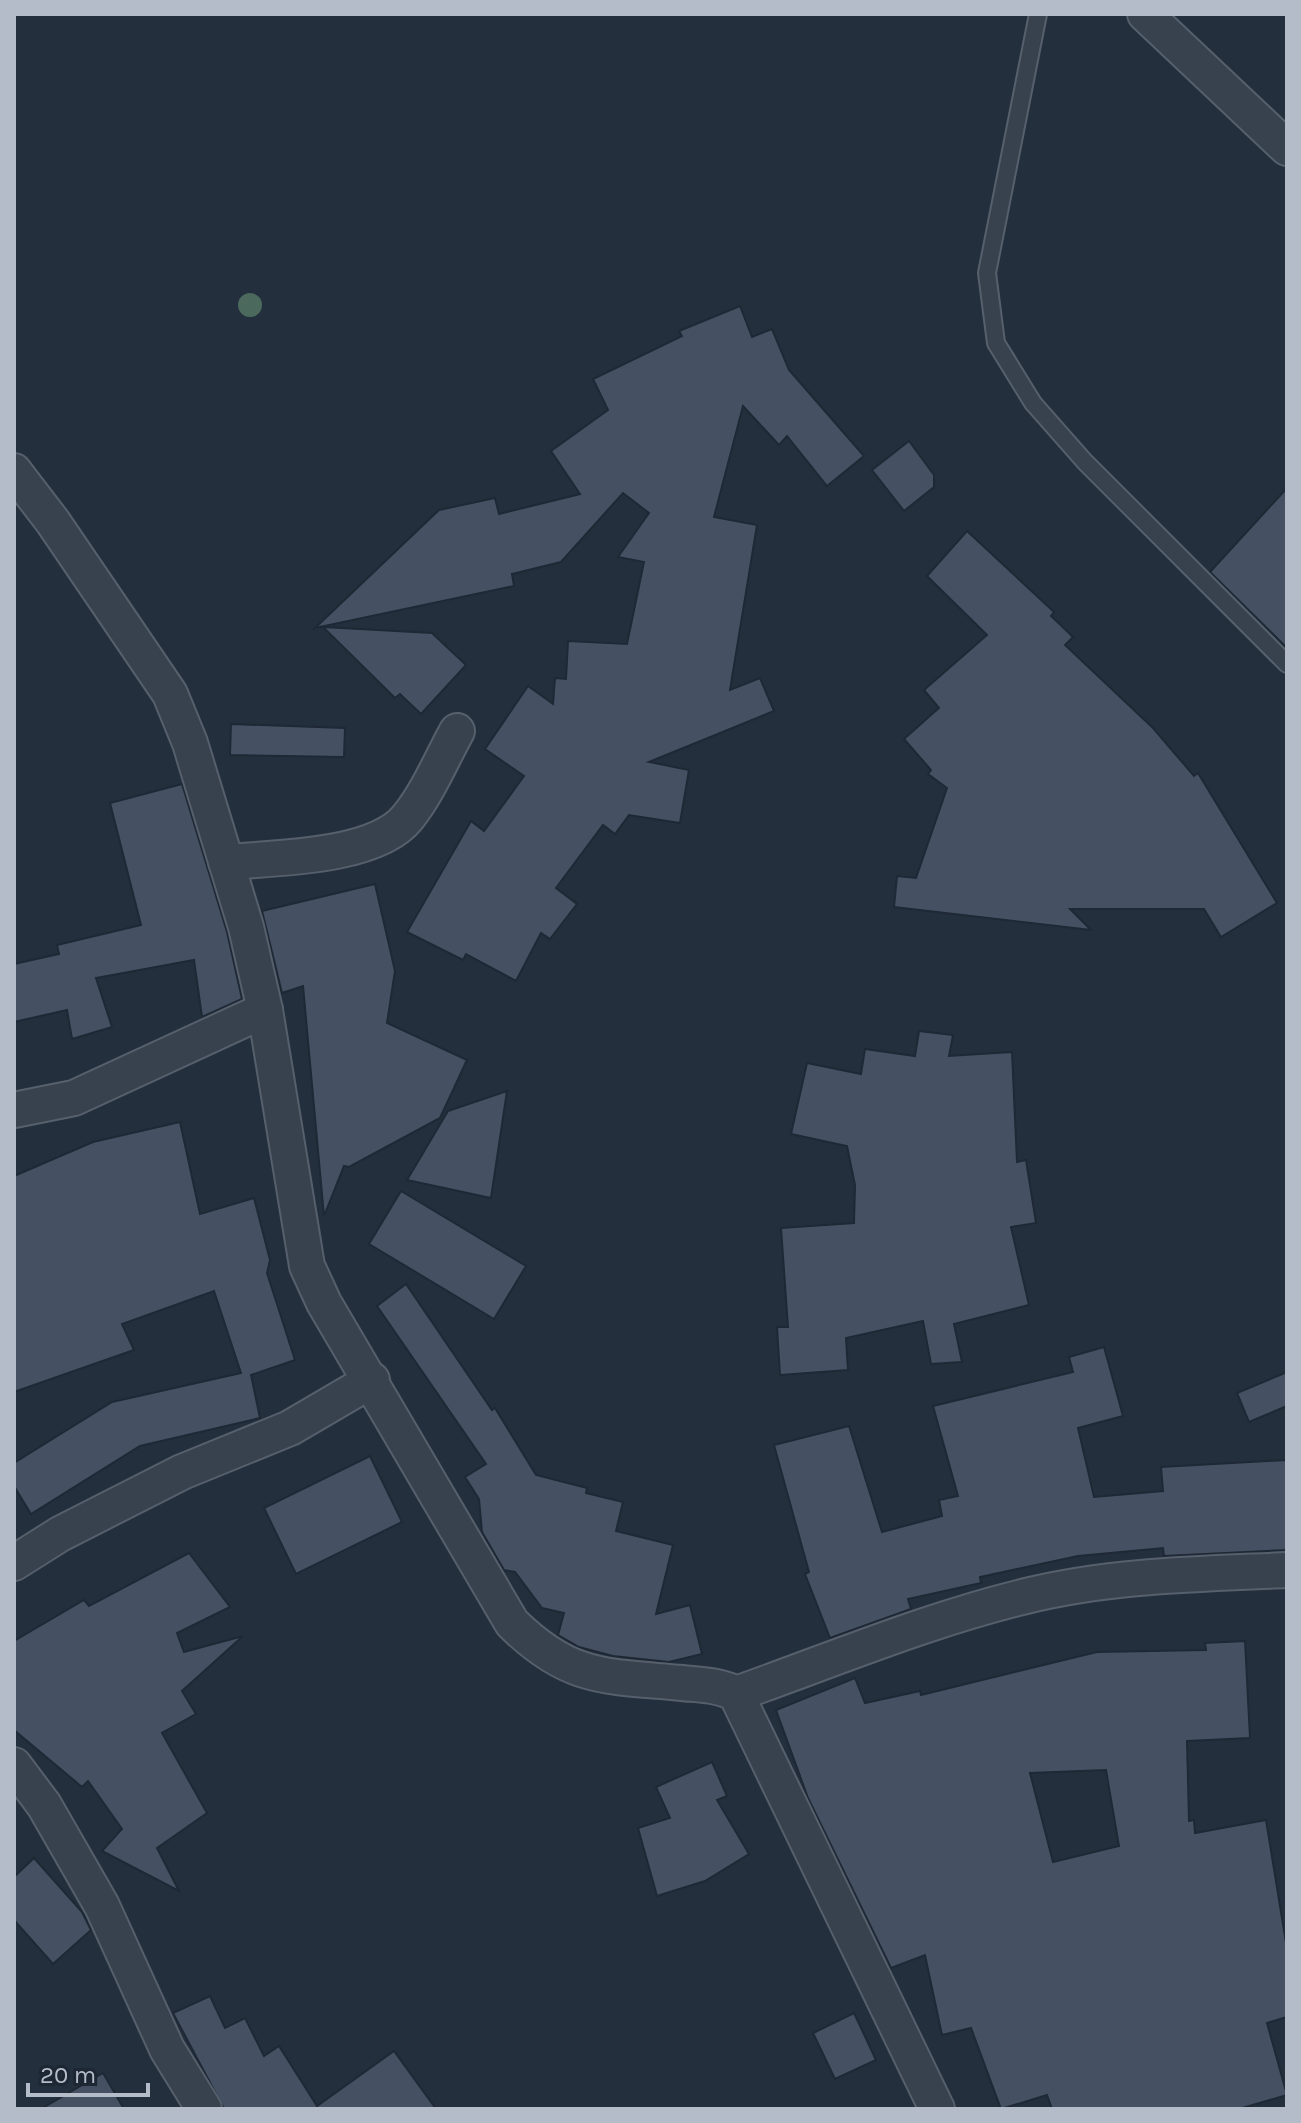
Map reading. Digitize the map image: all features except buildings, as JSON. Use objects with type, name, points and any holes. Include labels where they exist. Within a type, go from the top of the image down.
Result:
[{"type":"street","points":[[1145,14],[1287,148]]},
{"type":"street","points":[[14,471],[53,522],[170,694],[190,743],[226,862],[265,1010],[307,1266],[324,1303],[512,1623],[530,1641],[554,1660],[595,1675],[714,1686],[736,1694],[904,1634],[1026,1596],[1150,1576],[1287,1570]]},
{"type":"street","points":[[226,862],[309,856],[358,845],[388,833],[406,820],[457,731]]},
{"type":"street","points":[[14,1110],[74,1098],[265,1010]]},
{"type":"street","points":[[14,1563],[60,1534],[182,1472],[290,1428],[372,1380]]},
{"type":"street","points":[[736,1694],[937,2109]]},
{"type":"street","points":[[14,1765],[44,1805],[102,1906],[167,2049],[204,2109]]},
{"type":"lane","points":[[1038,14],[987,273],[996,343],[1033,403],[1085,462],[1287,664]]}]
